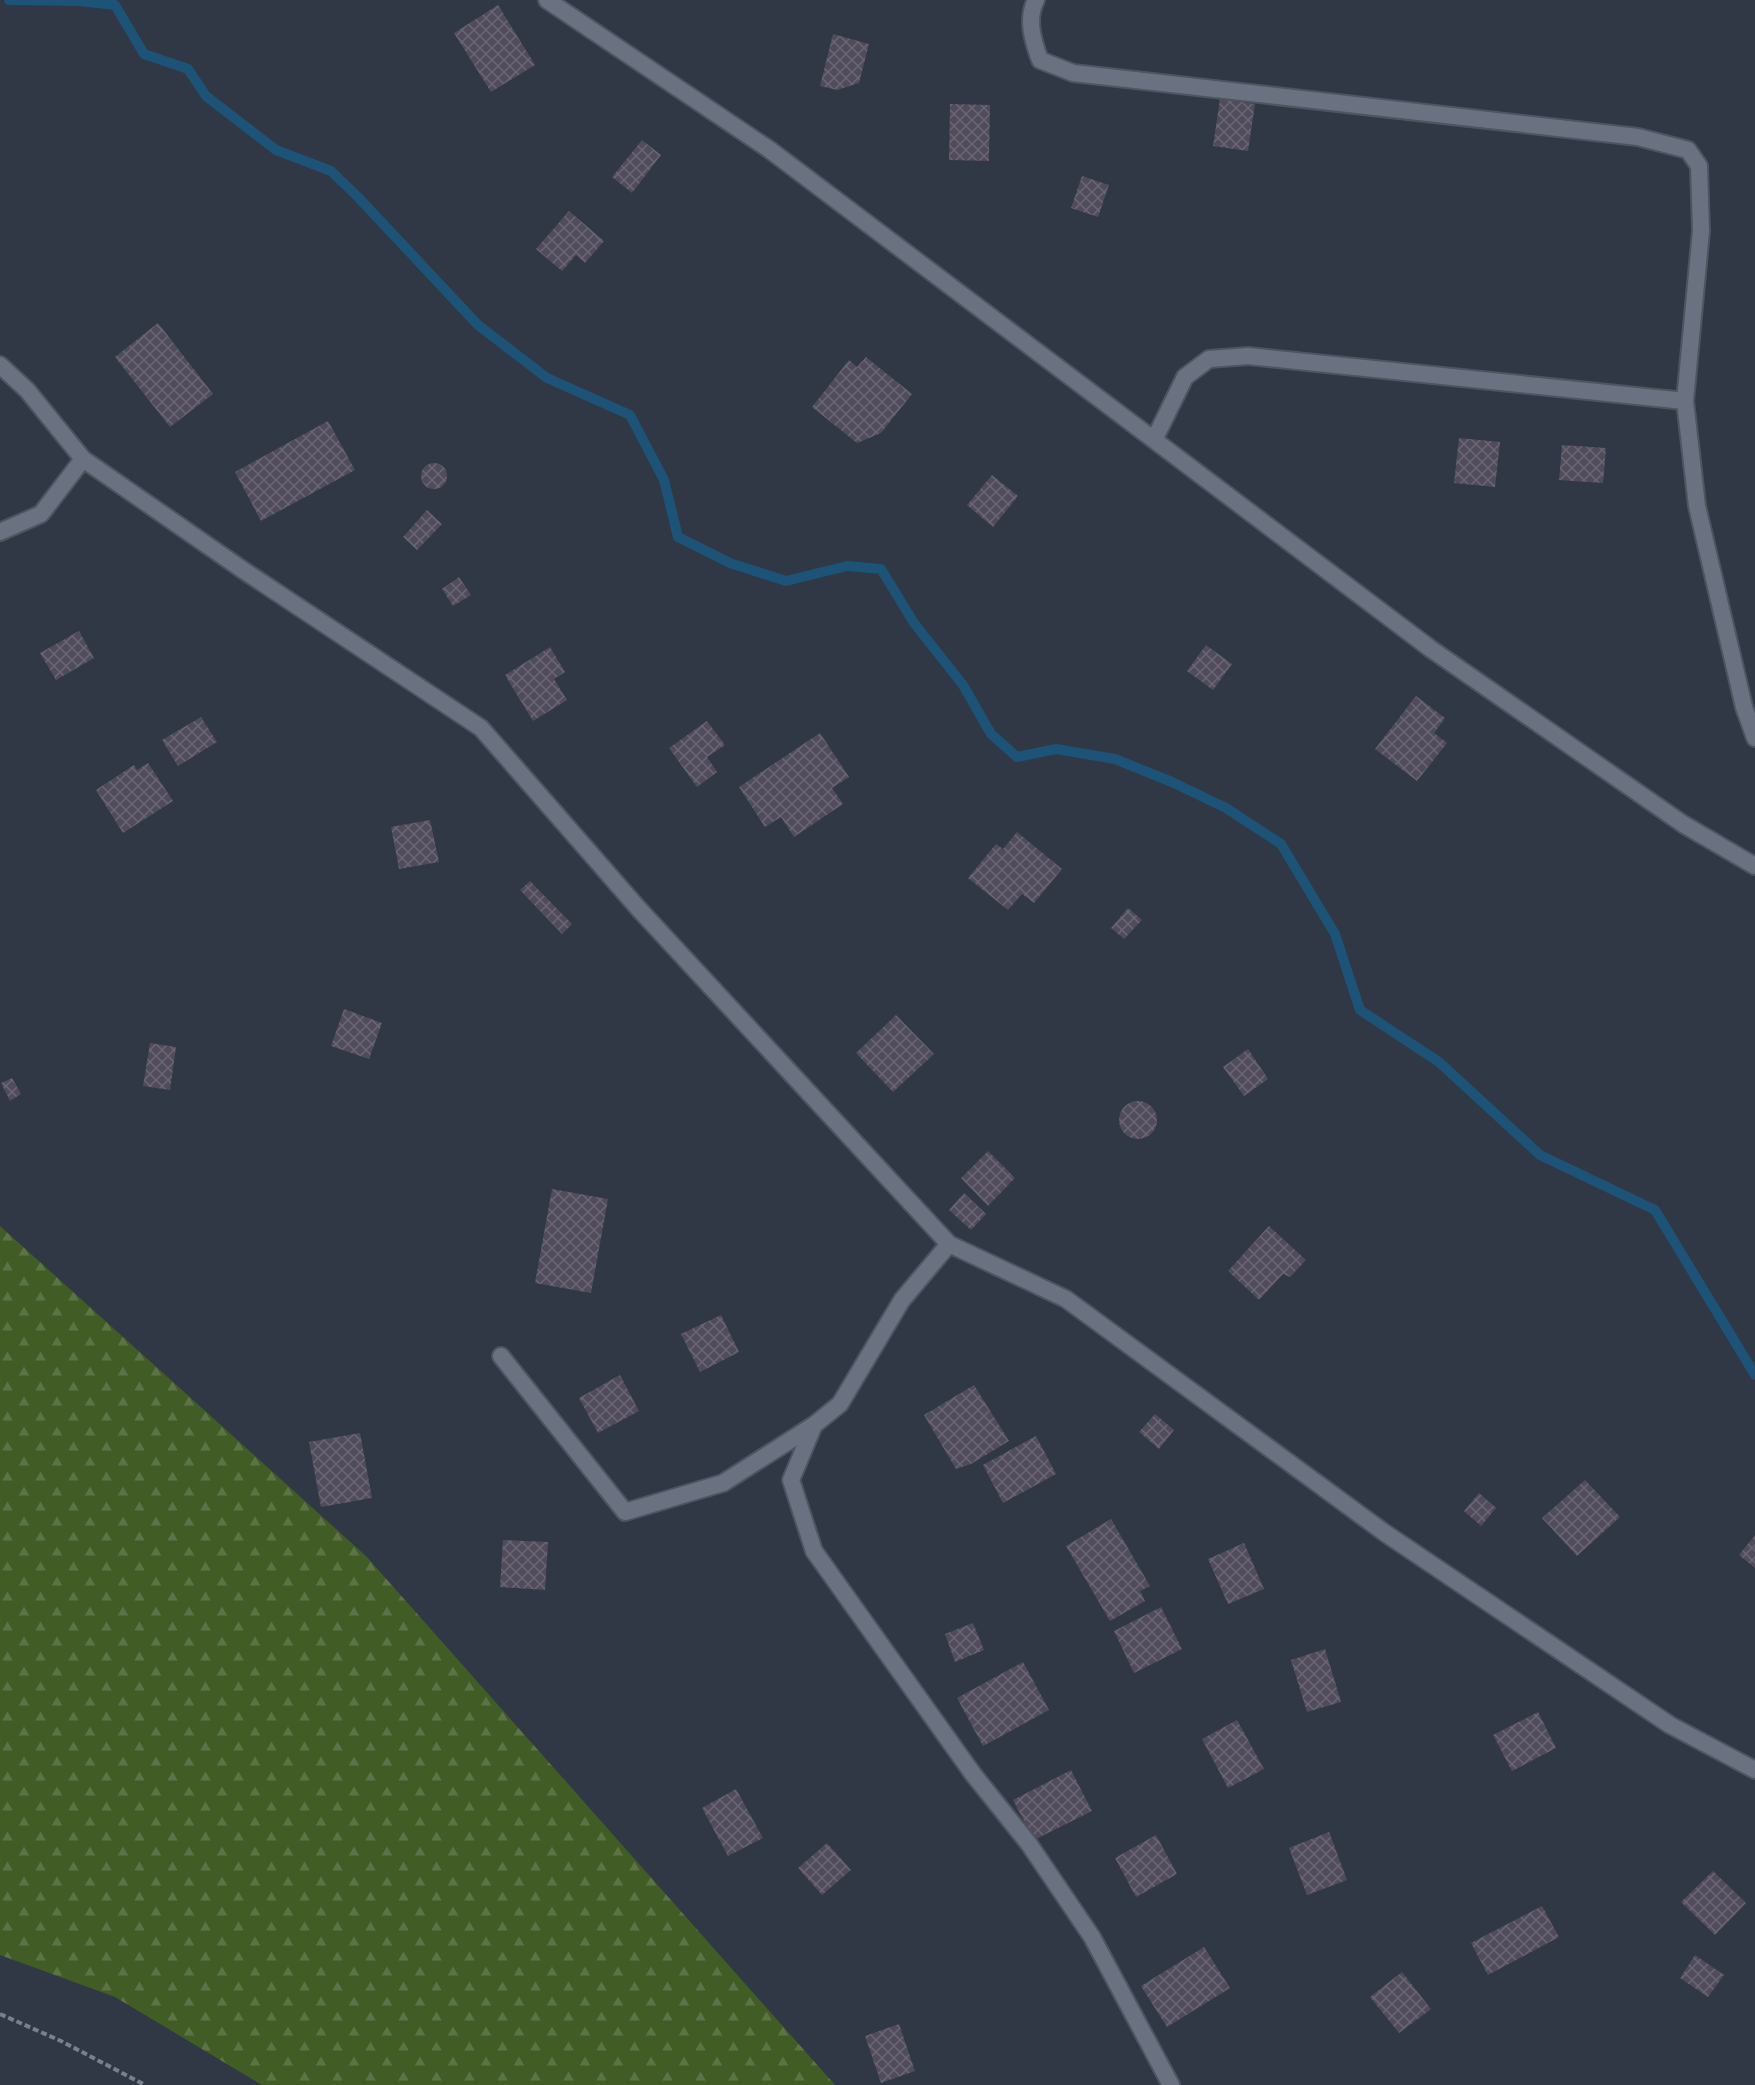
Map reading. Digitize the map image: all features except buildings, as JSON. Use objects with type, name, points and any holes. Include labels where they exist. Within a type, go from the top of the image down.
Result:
[{"type":"street","points":[[547,0],[770,150],[1431,649],[1683,824],[1755,866]]},
{"type":"street","points":[[1036,0],[1033,5],[1031,36],[1040,60],[1074,73],[1638,137],[1688,150],[1699,166],[1701,231],[1685,401],[1697,506],[1744,707],[1755,738]]},
{"type":"street","points":[[1154,440],[1185,377],[1209,359],[1248,356],[1685,401]]},
{"type":"street","points":[[0,365],[27,390],[84,459],[243,570],[481,728],[638,908],[949,1244],[1066,1299],[1385,1533],[1670,1725],[1755,1770]]},
{"type":"street","points":[[0,532],[41,514],[84,459]]},
{"type":"street","points":[[501,1356],[625,1512],[723,1483],[814,1425],[840,1404],[902,1300],[949,1244]]},
{"type":"street","points":[[814,1425],[791,1480],[814,1551],[973,1774],[1029,1844],[1092,1937],[1171,2085]]},
{"type":"path","points":[[0,2014],[61,2041],[145,2085]]},
{"type":"green space","points":[[0,1226],[366,1556],[835,2085],[262,2085],[115,1997],[0,1955]]},
{"type":"waterway","points":[[9,0],[79,1],[115,5],[144,54],[188,69],[206,96],[276,150],[331,171],[478,325],[547,378],[630,415],[664,480],[678,537],[730,563],[786,581],[847,566],[881,569],[914,623],[963,685],[991,734],[1017,757],[1056,749],[1115,759],[1172,782],[1226,808],[1281,844],[1335,934],[1360,1010],[1439,1062],[1540,1155],[1655,1210],[1755,1375]]}]
